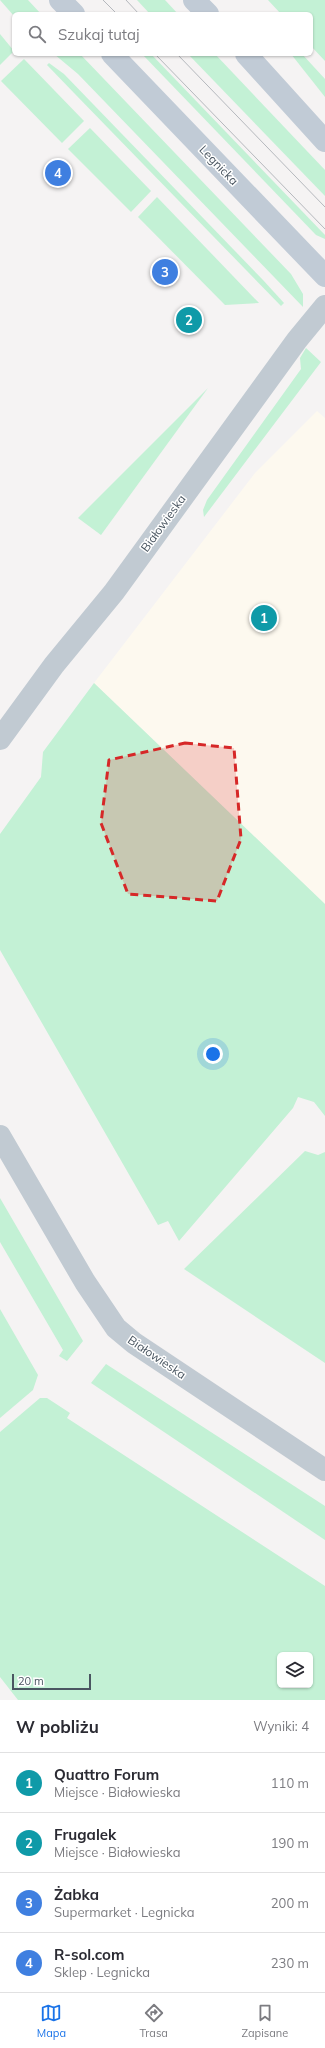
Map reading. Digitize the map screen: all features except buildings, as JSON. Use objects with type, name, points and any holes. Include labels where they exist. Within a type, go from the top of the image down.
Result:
[{"type":"main road","points":[[60,0],[72,12]]},
{"type":"main road","points":[[194,0],[206,12]]},
{"type":"main road","name":"Legnicka","points":[[114,56],[325,276]]},
{"type":"main road","points":[[248,56],[325,141]]},
{"type":"street","name":"Białowieska","points":[[0,739],[54,665],[114,592],[297,340],[325,306]]},
{"type":"street","name":"Białowieska","points":[[0,1136],[85,1282],[116,1328],[134,1344],[325,1470]]},
{"type":"highlighted area","points":[[185,743],[234,748],[241,839],[217,901],[128,894],[101,823],[109,760]]},
{"type":"shaded area","points":[[317,411],[325,418],[325,904],[94,683],[255,473]]},
{"type":"green space","points":[[0,0],[28,0],[39,12],[12,12],[12,14]]},
{"type":"green space","points":[[137,0],[165,0],[176,12],[148,12]]},
{"type":"green space","points":[[268,0],[325,0],[325,61],[313,48],[313,12],[279,12]]},
{"type":"green space","points":[[0,34],[12,49],[12,53],[0,65]]},
{"type":"green space","points":[[56,56],[82,56],[291,274],[303,294],[303,307],[78,74]]},
{"type":"green space","points":[[144,56],[153,56],[325,235],[325,239],[316,235]]},
{"type":"green space","points":[[190,56],[217,56],[325,170],[325,196]]},
{"type":"green space","points":[[293,56],[304,56],[325,79],[325,97]]},
{"type":"green space","points":[[24,59],[84,121],[62,143],[1,81]]},
{"type":"green space","points":[[49,63],[64,74],[263,280],[284,303],[281,306],[47,65]]},
{"type":"green space","points":[[90,128],[151,191],[131,212],[68,149]]},
{"type":"green space","points":[[157,197],[259,303],[225,305],[138,217]]},
{"type":"green space","points":[[306,348],[321,362],[204,517],[203,510],[207,500],[301,369],[300,358]]},
{"type":"green space","points":[[208,388],[101,535],[78,518]]},
{"type":"green space","points":[[94,683],[325,904],[325,1116],[314,1102],[298,1097],[293,1108],[179,1241],[168,1221],[158,1225],[0,950],[0,834],[41,777],[43,752]]},
{"type":"green space","points":[[305,1151],[318,1155],[325,1152],[325,1363],[184,1269]]},
{"type":"green space","points":[[0,1198],[83,1341],[67,1361],[59,1356],[63,1350],[0,1242]]},
{"type":"green space","points":[[0,1309],[38,1375],[33,1390],[0,1418]]},
{"type":"green space","points":[[106,1364],[325,1506],[325,1540],[91,1383]]},
{"type":"green space","points":[[40,1398],[47,1398],[70,1413],[67,1418],[325,1586],[325,1700],[18,1700],[0,1677],[0,1432]]},
{"type":"tram line","points":[[103,0],[115,12]]},
{"type":"tram line","points":[[126,0],[137,12]]},
{"type":"tram line","points":[[157,56],[325,229]]},
{"type":"tram line","points":[[179,56],[325,207]]},
{"type":"place","name":"R-sol.com","points":[[58,173]]},
{"type":"place","name":"Żabka","points":[[165,272]]},
{"type":"place","name":"Frugalek","points":[[189,320]]},
{"type":"place","name":"Quattro Forum","points":[[264,618]]}]
